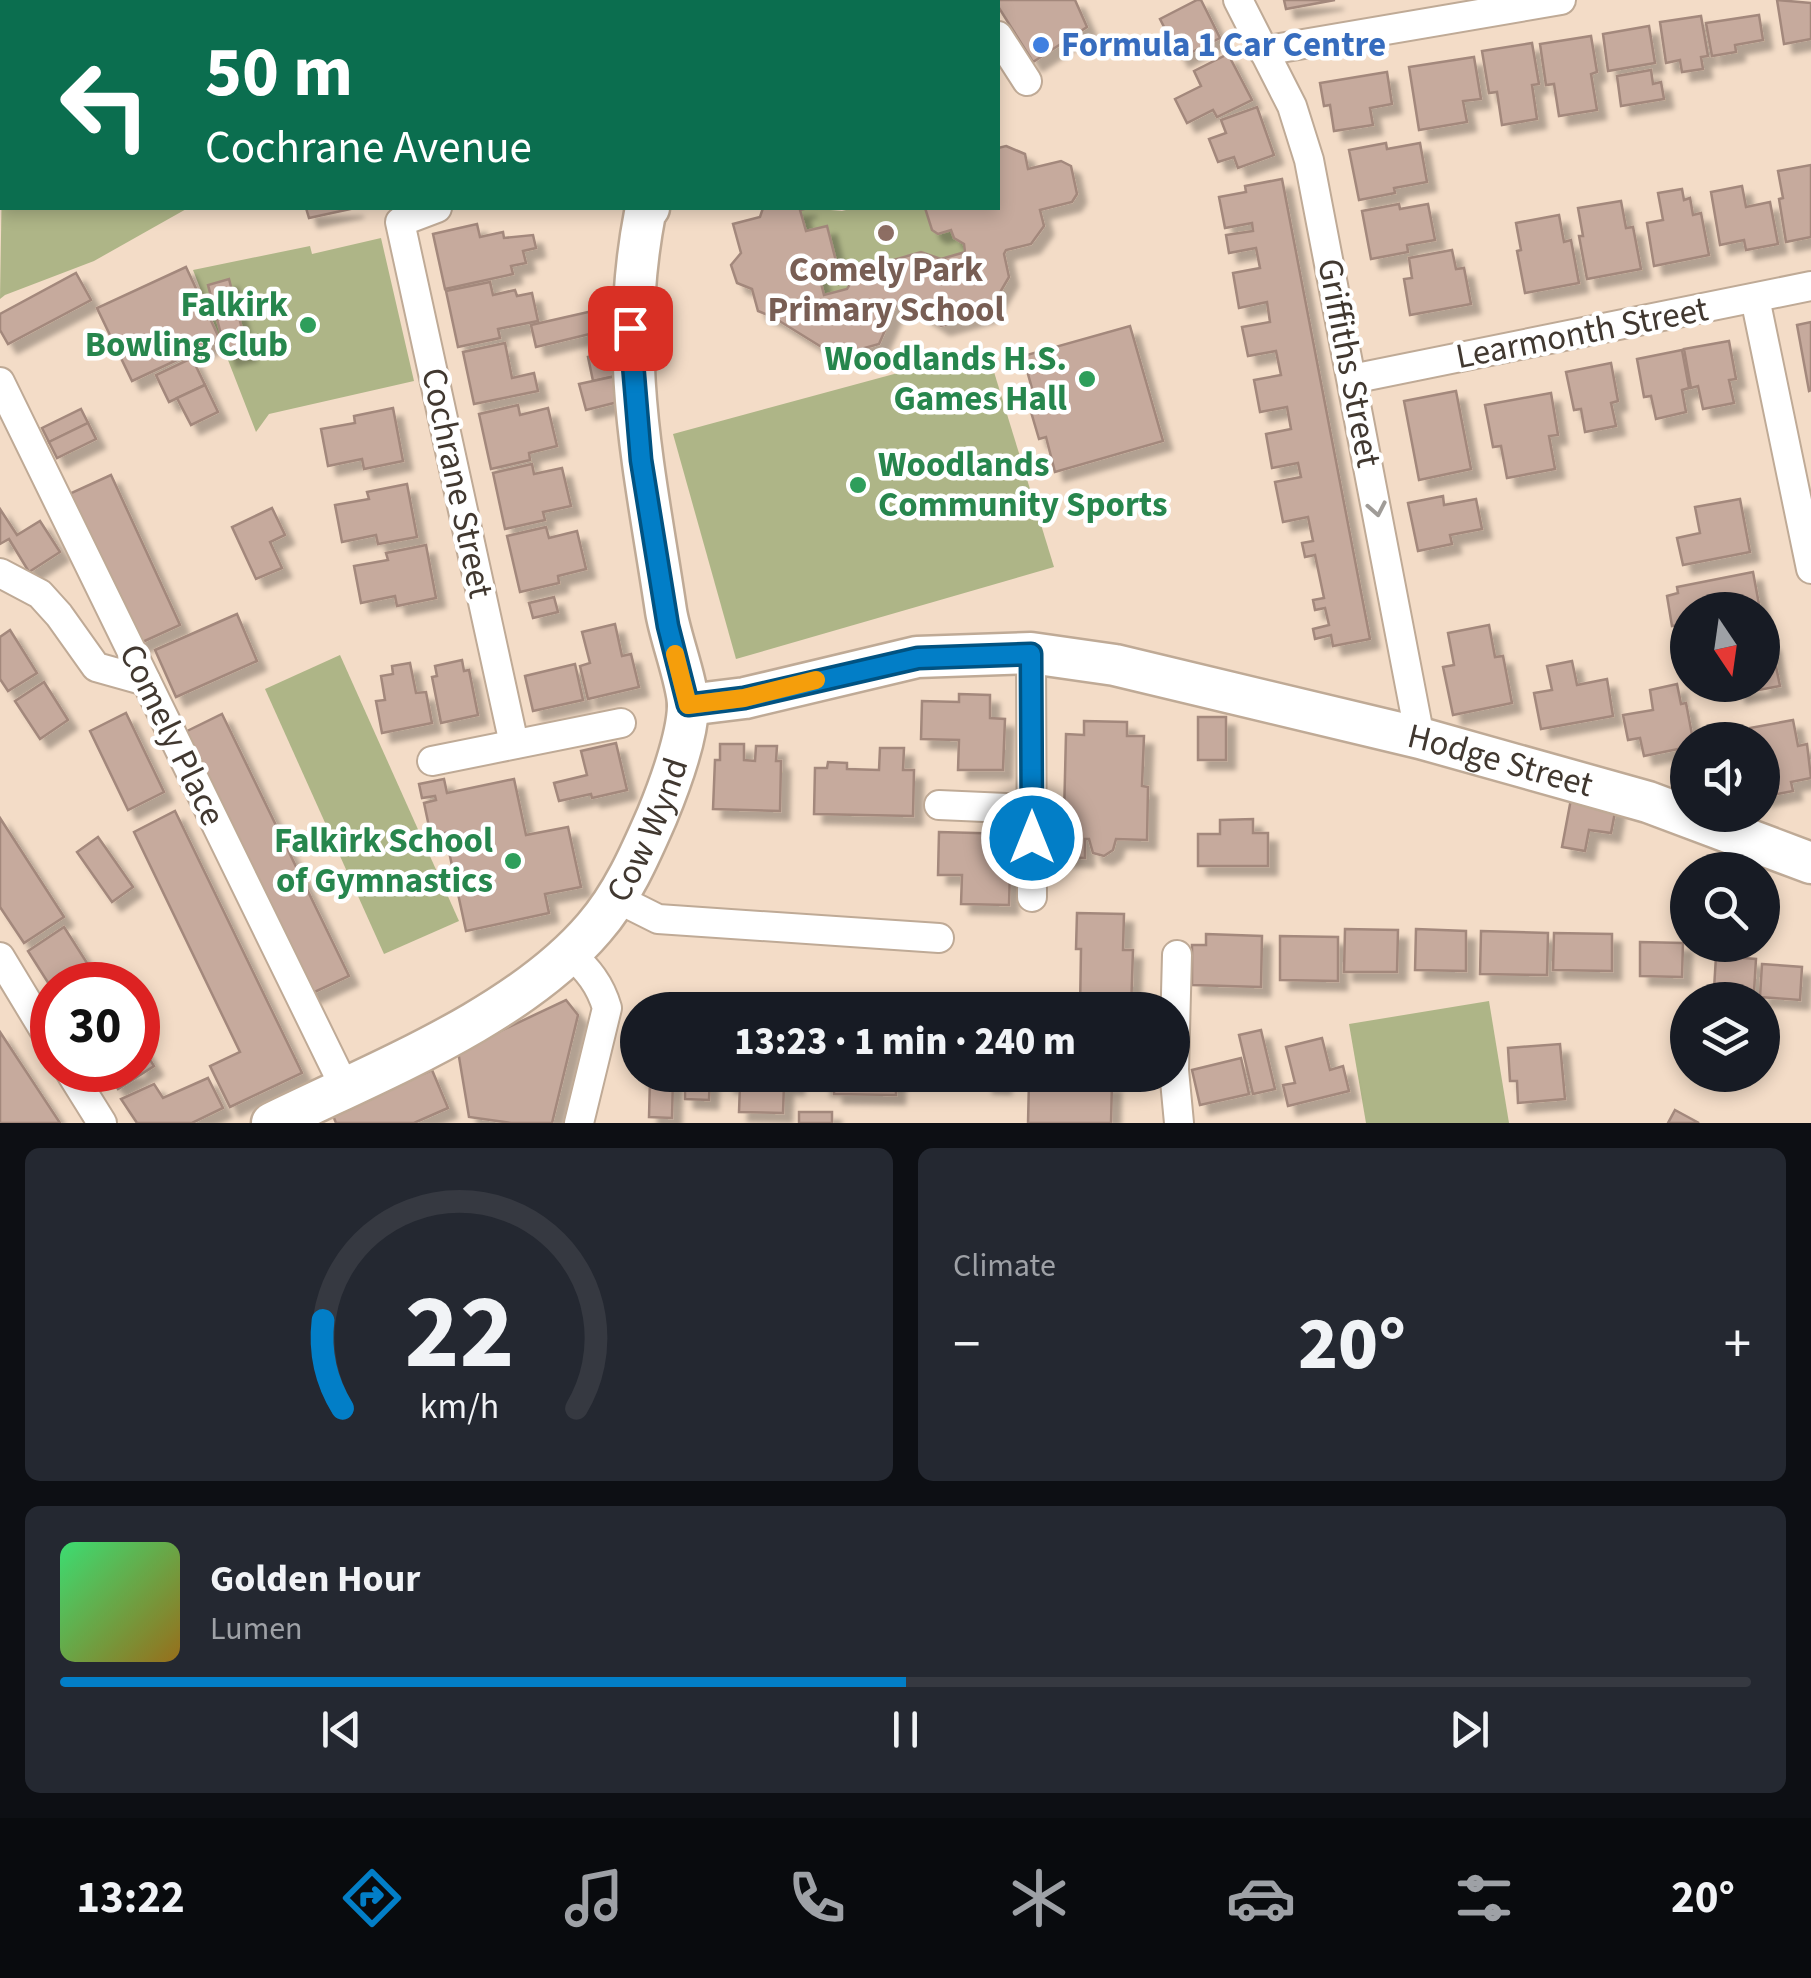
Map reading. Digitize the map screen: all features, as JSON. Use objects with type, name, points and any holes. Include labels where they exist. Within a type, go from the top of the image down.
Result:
[{"type":"main road","name":"Cow Wynd","points":[[272,1123],[453,1034],[507,1001],[570,953],[616,898],[662,803],[688,705],[668,626],[634,393],[632,290],[640,210]]},
{"type":"main road","name":"Hodge Street","points":[[688,705],[744,698],[918,658],[1031,654],[1116,665],[1420,738],[1648,802],[1811,863]]},
{"type":"street","name":"Griffiths Street","points":[[1238,0],[1301,129],[1420,738]]},
{"type":"street","points":[[1263,52],[1543,2]]},
{"type":"street","points":[[1000,39],[1028,81]]},
{"type":"street","name":"Cochrane Street","points":[[432,210],[400,222],[514,744]]},
{"type":"street","name":"Learmonth Street","points":[[1352,379],[1811,286]]},
{"type":"street","points":[[1756,298],[1811,569]]},
{"type":"street","name":"Comely Place","points":[[0,382],[344,1088]]},
{"type":"street","points":[[0,573],[40,594],[60,615],[96,667],[146,680]]},
{"type":"street","points":[[1031,654],[1032,896]]},
{"type":"street","points":[[432,762],[621,723]]},
{"type":"street","points":[[938,805],[1032,809]]},
{"type":"street","points":[[616,898],[658,919],[939,938]]},
{"type":"street","points":[[570,953],[595,980],[607,1008],[580,1123]]},
{"type":"street","points":[[1176,955],[1174,1054],[1179,1123]]},
{"type":"street","points":[[0,958],[30,1007]]},
{"type":"street","points":[[83,1092],[102,1123]]},
{"type":"green space","points":[[1,210],[184,210],[94,261],[0,299]]},
{"type":"green space","points":[[800,210],[926,210],[932,230],[938,234],[951,230],[954,238],[964,244],[965,252],[941,259],[921,252],[859,270],[847,289],[824,295],[818,271],[837,264],[827,226],[806,231]]},
{"type":"green space","name":"Falkirk Bowling Club","points":[[381,238],[414,381],[269,414],[256,432],[193,270],[310,246],[312,254]]},
{"type":"green space","name":"Woodlands Community Sports","points":[[986,352],[990,359],[1054,567],[736,659],[673,434]]},
{"type":"green space","points":[[340,655],[459,921],[384,954],[265,689]]},
{"type":"green space","points":[[1489,1001],[1509,1123],[1366,1123],[1349,1024]]},
{"type":"building","name":"Formula 1 Car Centre","points":[[1000,0],[1075,0],[1087,27],[1033,62],[1000,10]]},
{"type":"building","points":[[1201,0],[1220,38],[1180,58],[1160,19]]},
{"type":"building","points":[[1284,0],[1335,0],[1286,9]]},
{"type":"building","points":[[1777,0],[1811,3],[1811,39],[1784,44]]},
{"type":"building","points":[[1759,15],[1763,40],[1735,45],[1736,52],[1712,56],[1706,23]]},
{"type":"building","points":[[1701,16],[1708,56],[1701,57],[1703,69],[1682,72],[1680,60],[1666,63],[1660,22]]},
{"type":"building","points":[[1649,26],[1655,63],[1608,71],[1603,34]]},
{"type":"building","points":[[1591,36],[1597,72],[1591,74],[1597,110],[1559,116],[1554,84],[1546,85],[1540,44]]},
{"type":"building","points":[[1532,43],[1539,84],[1532,85],[1537,119],[1502,125],[1497,92],[1489,93],[1482,51]]},
{"type":"building","points":[[1228,54],[1252,100],[1217,117],[1213,110],[1187,123],[1175,99],[1201,86],[1194,71]]},
{"type":"building","points":[[1474,57],[1481,99],[1463,101],[1467,122],[1419,130],[1409,67]]},
{"type":"building","points":[[1651,70],[1653,84],[1661,82],[1664,99],[1621,106],[1617,76]]},
{"type":"building","points":[[1387,72],[1392,104],[1370,108],[1373,125],[1334,131],[1330,105],[1324,106],[1320,83]]},
{"type":"building","points":[[1257,107],[1274,155],[1238,168],[1234,157],[1218,162],[1209,139],[1226,133],[1221,120]]},
{"type":"building","points":[[1386,143],[1387,149],[1420,143],[1427,182],[1359,200],[1349,150]]},
{"type":"building","points":[[1000,148],[1025,154],[1028,169],[1061,161],[1071,166],[1077,194],[1072,202],[1040,210],[1044,226],[1031,244],[1006,250],[1009,277],[988,313],[941,326],[903,301],[897,303],[879,344],[836,356],[758,311],[752,289],[737,283],[731,265],[741,253],[733,224],[760,217],[762,210],[800,210],[806,231],[827,226],[837,265],[818,271],[824,295],[847,289],[859,270],[921,252],[941,259],[965,252],[964,244],[954,238],[951,230],[938,234],[932,230],[926,210],[1000,210]]},
{"type":"building","points":[[1811,165],[1811,237],[1786,242],[1778,171]]},
{"type":"building","points":[[1282,179],[1370,639],[1333,646],[1331,635],[1315,639],[1313,629],[1329,625],[1325,608],[1315,610],[1313,600],[1324,598],[1315,555],[1305,557],[1302,543],[1313,541],[1308,517],[1283,522],[1275,482],[1301,477],[1298,463],[1272,468],[1266,434],[1291,429],[1287,407],[1260,412],[1254,380],[1281,375],[1276,351],[1248,356],[1242,327],[1270,322],[1267,302],[1239,308],[1233,273],[1260,268],[1256,248],[1229,253],[1226,235],[1253,231],[1252,223],[1225,228],[1219,197],[1246,192],[1245,186]]},
{"type":"building","points":[[1742,186],[1746,207],[1770,202],[1778,244],[1746,250],[1744,240],[1720,245],[1711,192]]},
{"type":"building","points":[[1682,189],[1684,200],[1690,198],[1693,215],[1701,213],[1709,255],[1654,266],[1647,223],[1663,220],[1658,193]]},
{"type":"building","points":[[1621,201],[1626,228],[1633,227],[1641,269],[1587,279],[1578,208]]},
{"type":"building","points":[[1399,204],[1400,209],[1428,204],[1435,240],[1407,245],[1408,252],[1371,259],[1362,211]]},
{"type":"building","points":[[307,210],[346,210],[309,218]]},
{"type":"building","points":[[1559,215],[1564,242],[1571,240],[1579,283],[1525,293],[1516,223]]},
{"type":"building","points":[[477,224],[480,237],[503,232],[504,238],[533,235],[536,248],[523,251],[526,263],[511,266],[513,274],[445,289],[433,234]]},
{"type":"building","points":[[1452,250],[1456,269],[1464,268],[1471,304],[1410,315],[1404,279],[1412,278],[1409,258]]},
{"type":"building","points":[[186,267],[220,340],[132,381],[97,308]]},
{"type":"building","points":[[76,273],[91,300],[8,344],[0,330],[0,314]]},
{"type":"building","points":[[229,279],[248,352],[227,357],[208,285]]},
{"type":"building","points":[[490,282],[493,295],[515,290],[517,296],[532,293],[538,321],[498,329],[500,338],[458,347],[446,291]]},
{"type":"building","points":[[597,310],[602,331],[536,347],[531,325]]},
{"type":"building","points":[[1811,322],[1811,390],[1809,391],[1797,325]]},
{"type":"building","name":"Woodlands H.S. Games Hall","points":[[1130,326],[1163,441],[1055,472],[1046,437],[1039,439],[1029,405],[1036,403],[1023,356]]},
{"type":"building","points":[[1729,341],[1736,379],[1729,380],[1734,403],[1703,409],[1698,386],[1691,388],[1684,349]]},
{"type":"building","points":[[505,343],[512,378],[534,373],[538,391],[474,404],[463,352]]},
{"type":"building","points":[[614,350],[616,376],[593,381],[588,357]]},
{"type":"building","points":[[1682,350],[1689,388],[1682,390],[1686,412],[1656,419],[1651,396],[1644,397],[1637,359]]},
{"type":"building","points":[[192,358],[205,385],[169,402],[156,375]]},
{"type":"building","points":[[1611,363],[1618,401],[1611,403],[1616,426],[1585,432],[1581,409],[1574,410],[1566,372]]},
{"type":"building","points":[[616,376],[618,402],[586,410],[579,384]]},
{"type":"building","points":[[205,385],[218,412],[191,425],[177,398]]},
{"type":"building","points":[[1456,391],[1471,469],[1419,480],[1404,401]]},
{"type":"building","points":[[1551,393],[1558,435],[1549,436],[1555,469],[1507,478],[1501,446],[1493,447],[1485,405]]},
{"type":"building","points":[[518,405],[520,415],[548,408],[557,446],[529,453],[530,460],[491,469],[479,414]]},
{"type":"building","points":[[393,408],[403,461],[364,469],[362,459],[328,466],[321,429],[355,423],[354,416]]},
{"type":"building","points":[[81,409],[88,423],[49,442],[42,428]]},
{"type":"building","points":[[88,423],[96,439],[57,458],[49,442]]},
{"type":"building","points":[[532,464],[534,474],[562,468],[571,506],[543,512],[545,520],[505,529],[493,473]]},
{"type":"building","points":[[111,475],[180,625],[138,644],[69,494]]},
{"type":"building","points":[[407,484],[417,537],[378,544],[376,535],[342,542],[335,505],[369,499],[367,492]]},
{"type":"building","points":[[1443,496],[1444,505],[1476,499],[1482,529],[1450,535],[1452,544],[1418,551],[1408,503]]},
{"type":"building","points":[[1740,499],[1750,552],[1683,565],[1677,538],[1700,533],[1695,507]]},
{"type":"building","points":[[272,508],[285,535],[270,542],[282,568],[256,579],[232,527]]},
{"type":"building","points":[[0,509],[17,535],[40,521],[60,552],[29,572],[9,539],[0,544]]},
{"type":"building","points":[[546,527],[549,538],[577,531],[586,569],[558,576],[559,583],[520,592],[507,536]]},
{"type":"building","points":[[426,545],[436,598],[397,606],[395,596],[361,603],[354,566],[388,560],[386,553]]},
{"type":"building","points":[[1753,572],[1757,592],[1678,592],[1677,587]]},
{"type":"building","points":[[554,597],[558,612],[533,618],[529,603]]},
{"type":"building","points":[[237,614],[257,661],[176,697],[155,650]]},
{"type":"building","points":[[615,624],[622,656],[631,654],[639,687],[588,699],[580,666],[590,663],[582,632]]},
{"type":"building","points":[[1489,625],[1495,657],[1503,656],[1512,703],[1453,715],[1443,667],[1454,665],[1448,633]]},
{"type":"building","points":[[10,630],[37,673],[8,691],[0,679],[0,637]]},
{"type":"building","points":[[462,660],[464,671],[469,670],[478,715],[441,723],[432,677],[437,676],[435,666]]},
{"type":"building","points":[[1572,661],[1577,685],[1607,679],[1613,716],[1541,729],[1534,693],[1552,690],[1547,666]]},
{"type":"building","points":[[410,663],[416,693],[426,692],[432,723],[382,733],[376,701],[385,700],[381,676],[393,674],[392,666]]},
{"type":"building","points":[[575,664],[583,700],[533,711],[525,676]]},
{"type":"building","points":[[44,682],[68,720],[40,739],[15,701]]},
{"type":"building","points":[[1670,686],[1670,702],[1686,703],[1690,722],[1670,722],[1670,751],[1644,756],[1640,738],[1628,740],[1623,715],[1653,710],[1650,690]]},
{"type":"building","points":[[959,694],[990,695],[990,718],[1005,719],[1003,770],[958,770],[959,740],[921,739],[922,701],[959,702]]},
{"type":"building","points":[[126,713],[164,792],[128,810],[90,731]]},
{"type":"building","points":[[222,714],[349,976],[306,996],[179,735]]},
{"type":"building","points":[[1198,717],[1226,717],[1226,760],[1198,760]]},
{"type":"building","points":[[1793,720],[1798,746],[1807,744],[1811,778],[1791,782],[1793,791],[1780,794],[1780,722]]},
{"type":"building","points":[[1084,721],[1127,722],[1127,736],[1144,736],[1142,786],[1148,787],[1147,840],[1116,839],[1113,850],[1104,856],[1093,853],[1089,839],[1085,839],[1085,858],[1063,857],[1066,734],[1084,735]]},
{"type":"building","points":[[616,743],[627,790],[559,801],[554,783],[587,775],[581,751]]},
{"type":"building","points":[[720,744],[744,744],[744,760],[755,761],[756,746],[777,746],[776,761],[781,761],[780,811],[713,809],[715,760],[720,760]]},
{"type":"building","points":[[880,748],[904,748],[903,770],[914,770],[913,816],[814,814],[815,768],[827,768],[828,762],[847,763],[847,769],[879,770]]},
{"type":"building","name":"Falkirk School of Gymnastics","points":[[444,779],[447,793],[514,779],[526,835],[568,827],[581,887],[545,894],[549,913],[466,931],[445,833],[431,836],[424,803],[436,800],[435,796],[422,798],[419,784]]},
{"type":"building","points":[[1571,799],[1616,807],[1611,833],[1589,830],[1585,851],[1562,847]]},
{"type":"building","points":[[175,811],[302,1073],[230,1107],[210,1066],[240,1052],[134,832]]},
{"type":"building","points":[[0,818],[64,917],[24,943],[0,907]]},
{"type":"building","points":[[1253,819],[1253,833],[1268,833],[1268,866],[1198,866],[1198,834],[1220,834],[1220,820]]},
{"type":"building","points":[[939,832],[1011,834],[1009,905],[961,904],[962,875],[938,875]]},
{"type":"building","points":[[98,837],[133,887],[112,902],[77,852]]},
{"type":"building","points":[[1077,913],[1124,914],[1123,950],[1133,950],[1132,992],[1080,992],[1081,949],[1076,949]]},
{"type":"building","points":[[64,927],[86,962],[35,962],[28,951]]},
{"type":"building","points":[[1345,929],[1398,930],[1397,972],[1344,972]]},
{"type":"building","points":[[1416,929],[1466,931],[1466,971],[1415,970]]},
{"type":"building","points":[[1481,931],[1548,933],[1547,975],[1480,974]]},
{"type":"building","points":[[1554,933],[1612,934],[1612,971],[1553,970]]},
{"type":"building","points":[[1206,934],[1262,936],[1261,987],[1192,985],[1192,945],[1206,945]]},
{"type":"building","points":[[1280,936],[1338,937],[1338,981],[1280,980]]},
{"type":"building","points":[[1640,942],[1670,943],[1670,962],[1682,962],[1682,977],[1640,976]]},
{"type":"building","points":[[1716,962],[1756,962],[1755,982],[1714,982]]},
{"type":"building","points":[[1762,964],[1802,967],[1800,1000],[1780,998],[1780,982],[1761,982]]},
{"type":"building","points":[[566,1000],[578,1015],[552,1123],[469,1117],[458,1051]]},
{"type":"building","points":[[1261,1030],[1275,1089],[1253,1094],[1239,1035]]},
{"type":"building","points":[[0,1032],[30,1078],[30,1092],[40,1092],[60,1123],[0,1123]]},
{"type":"building","points":[[1322,1038],[1330,1070],[1343,1066],[1349,1091],[1288,1106],[1283,1085],[1295,1083],[1286,1047]]},
{"type":"building","points":[[1560,1044],[1565,1099],[1518,1103],[1517,1081],[1510,1081],[1508,1048]]},
{"type":"building","points":[[1241,1058],[1249,1094],[1200,1105],[1192,1070]]},
{"type":"building","points":[[432,1070],[448,1108],[414,1123],[336,1123],[332,1113]]},
{"type":"building","points":[[208,1078],[223,1108],[192,1123],[137,1123],[121,1099],[136,1092],[159,1092],[163,1098]]},
{"type":"building","points":[[650,1092],[673,1092],[672,1118],[649,1117]]},
{"type":"building","points":[[685,1092],[709,1092],[709,1100],[685,1099]]},
{"type":"building","points":[[740,1092],[784,1092],[783,1113],[739,1112]]},
{"type":"building","points":[[834,1092],[896,1092],[896,1095]]},
{"type":"building","points":[[1029,1092],[1112,1092],[1111,1123],[1028,1123]]},
{"type":"building","points":[[1675,1110],[1699,1123],[1668,1123]]},
{"type":"building","points":[[799,1112],[832,1112],[832,1123],[799,1123]]},
{"type":"slow traffic","points":[[675,654],[688,705],[744,698],[816,680]]},
{"type":"place","name":"Formula 1 Car Centre","points":[[1041,45]]},
{"type":"place","name":"Comely Park Primary School","points":[[886,233]]},
{"type":"place","name":"Falkirk Bowling Club","points":[[308,325]]},
{"type":"place","name":"Woodlands H.S. Games Hall","points":[[1087,379]]},
{"type":"place","name":"Woodlands Community Sports","points":[[858,485]]},
{"type":"place","name":"Falkirk School of Gymnastics","points":[[513,861]]},
{"type":"route","points":[[630,328],[641,460],[668,626],[688,705],[744,698],[918,658],[973,653],[1031,654],[1032,838]]}]
